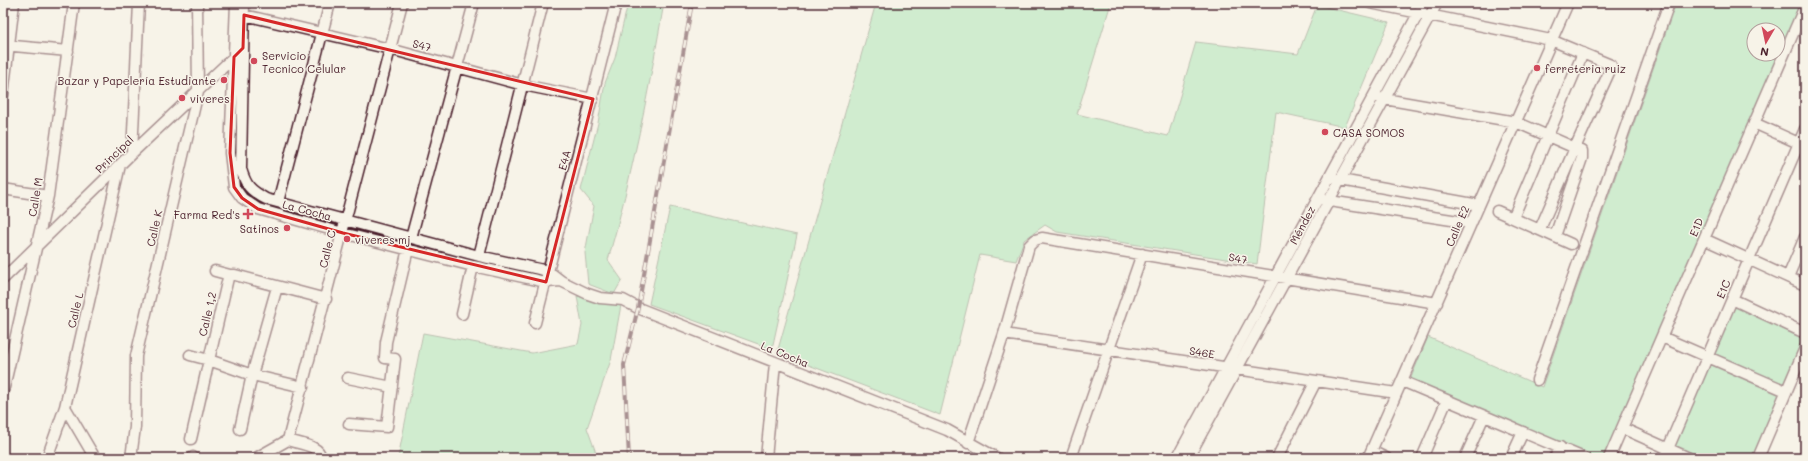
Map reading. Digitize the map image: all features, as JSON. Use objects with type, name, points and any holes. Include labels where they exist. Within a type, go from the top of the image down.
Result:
[{"type":"street","points":[[3,95],[6,45],[14,3]]},
{"type":"street","name":"Calle M","points":[[3,392],[48,196],[74,3]]},
{"type":"street","points":[[132,153],[139,3]]},
{"type":"street","name":"Calle K","points":[[131,458],[135,427],[136,356],[198,92],[198,3]]},
{"type":"street","name":"La Cocha","points":[[236,3],[230,153],[234,186],[242,198],[258,209],[344,233],[473,266],[546,282],[561,281]]},
{"type":"street","name":"La Cocha","points":[[244,3],[241,169],[246,184],[254,192],[266,199],[411,238],[479,256],[548,271],[561,281],[600,298],[615,298],[775,363],[947,430],[997,458]]},
{"type":"street","points":[[278,202],[330,3]]},
{"type":"street","name":"Calle C","points":[[288,440],[344,233],[346,220],[402,3]]},
{"type":"street","points":[[411,238],[474,3]]},
{"type":"street","points":[[479,256],[544,3]]},
{"type":"street","name":"E4A","points":[[535,323],[593,99],[616,3]]},
{"type":"street","points":[[1370,3],[1421,8],[1431,14],[1551,40],[1609,64],[1611,68],[1540,229]]},
{"type":"street","name":"Méndez","points":[[1188,458],[1437,3]]},
{"type":"street","name":"Calle E2","points":[[1369,455],[1568,3]]},
{"type":"street","points":[[1537,380],[1669,3]]},
{"type":"street","name":"E1D","points":[[1609,458],[1754,123],[1800,29],[1805,6]]},
{"type":"street","name":"Méndez","points":[[1177,458],[1421,8]]},
{"type":"street","name":"S47","points":[[244,15],[390,49],[523,85],[593,99]]},
{"type":"street","points":[[6,45],[68,51]]},
{"type":"street","name":"Principal","points":[[3,280],[132,153],[243,48]]},
{"type":"street","points":[[1513,218],[1583,53]]},
{"type":"street","points":[[1373,97],[1516,122],[1582,151],[1582,158],[1555,236]]},
{"type":"street","points":[[1754,123],[1802,144]]},
{"type":"street","name":"E1C","points":[[1666,453],[1749,260],[1802,144],[1805,130]]},
{"type":"street","name":"Calle L","points":[[47,458],[65,407],[120,165]]},
{"type":"street","points":[[1329,178],[1479,205]]},
{"type":"street","points":[[3,190],[48,196]]},
{"type":"street","points":[[1318,199],[1471,223]]},
{"type":"street","points":[[1497,211],[1572,244]]},
{"type":"street","name":"S47","points":[[1004,334],[1029,246],[1035,240],[1042,238],[1437,303]]},
{"type":"street","points":[[1788,277],[1805,238]]},
{"type":"street","points":[[1704,239],[1805,285]]},
{"type":"street","points":[[349,424],[387,427],[394,359],[385,358],[386,342],[408,249]]},
{"type":"street","points":[[1071,458],[1142,254]]},
{"type":"street","points":[[462,314],[473,266]]},
{"type":"street","points":[[215,271],[326,299]]},
{"type":"street","name":"Calle 1,2","points":[[191,439],[228,278],[230,275]]},
{"type":"street","points":[[240,429],[252,375],[276,287]]},
{"type":"street","points":[[1732,299],[1805,333]]},
{"type":"street","points":[[968,443],[1004,334]]},
{"type":"street","name":"S46E","points":[[1004,334],[1396,393]]},
{"type":"street","points":[[1662,337],[1786,391]]},
{"type":"street","points":[[1758,458],[1805,348]]},
{"type":"street","points":[[190,356],[209,360],[252,375],[303,387]]},
{"type":"street","points":[[766,458],[775,363]]},
{"type":"street","points":[[348,378],[392,387]]},
{"type":"street","points":[[1402,380],[1584,458]]},
{"type":"street","points":[[1277,458],[1316,381]]},
{"type":"street","points":[[1422,458],[1447,400]]},
{"type":"street","points":[[65,407],[95,458]]},
{"type":"street","points":[[1465,458],[1484,416]]},
{"type":"street","points":[[1622,428],[1666,453],[1689,458]]},
{"type":"street","points":[[1512,458],[1523,432]]},
{"type":"street","points":[[256,458],[288,440],[317,449],[321,458]]},
{"type":"street","points":[[1555,458],[1560,447]]},
{"type":"street","points":[[1369,455],[1386,458]]},
{"type":"highlighted area","points":[[244,15],[593,99],[546,282],[343,233],[258,209],[242,198],[234,187],[230,153],[234,57],[243,48]]},
{"type":"green space","points":[[628,3],[664,3],[639,133],[625,197],[608,260],[622,280],[614,294],[588,284],[585,253],[594,206],[581,190],[598,123],[605,83],[615,58]]},
{"type":"green space","points":[[876,3],[1111,3],[1077,114],[1168,136],[1196,42],[1298,54],[1317,5],[1389,22],[1345,127],[1276,112],[1257,264],[1057,232],[1045,225],[1024,240],[1016,261],[980,255],[940,415],[777,353]]},
{"type":"green space","points":[[1676,3],[1802,3],[1786,40],[1786,22],[1746,22],[1746,62],[1776,62],[1605,458],[1592,458],[1410,380],[1428,337],[1542,387]]},
{"type":"green space","points":[[670,207],[797,235],[772,349],[649,304]]},
{"type":"green space","points":[[577,296],[621,305],[611,360],[587,428],[595,450],[596,458],[398,458],[423,333],[532,353],[578,344],[582,325]]},
{"type":"green space","points":[[1736,302],[1805,336],[1784,385],[1713,355]]},
{"type":"green space","points":[[1710,360],[1782,392],[1753,458],[1703,458],[1673,445]]},
{"type":"railway","points":[[629,458],[624,365],[638,308],[692,3]]},
{"type":"place","name":"Servicio Tecnico Celular","points":[[254,61]]},
{"type":"place","name":"ferreteria ruiz","points":[[1537,68]]},
{"type":"place","name":"Bazar y Papelería Estudiante","points":[[224,80]]},
{"type":"place","name":"viveres","points":[[182,98]]},
{"type":"place","name":"CASA SOMOS","points":[[1325,132]]},
{"type":"place","name":"Farma Red's","points":[[248,214]]},
{"type":"place","name":"Satinos","points":[[287,228]]},
{"type":"place","name":"viveres mj","points":[[347,239]]}]
